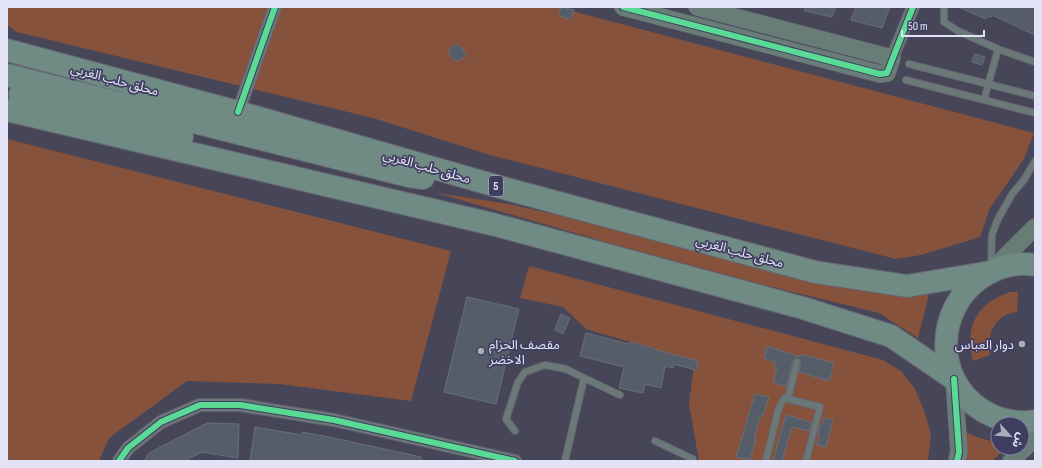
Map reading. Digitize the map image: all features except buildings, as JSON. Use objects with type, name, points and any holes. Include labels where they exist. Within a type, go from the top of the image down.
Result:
[{"type":"highway","name":"محلق حلب الغربي","points":[[7,50],[238,112],[507,189],[815,272],[907,286],[991,272]]},
{"type":"highway","points":[[7,75],[409,176],[507,189]]},
{"type":"highway","points":[[7,91],[402,194],[496,225]]},
{"type":"highway","points":[[7,110],[496,225],[803,308],[891,336],[954,379]]},
{"type":"highway","points":[[7,122],[44,119]]},
{"type":"highway","points":[[1035,265],[1018,264],[1004,267],[977,280],[956,303],[946,333],[948,364],[954,379],[974,404],[987,413],[1001,419],[1017,422],[1035,421]]},
{"type":"street","points":[[238,112],[275,7]]},
{"type":"street","points":[[623,7],[880,74],[887,73],[890,67],[892,58],[913,7]]},
{"type":"street","points":[[697,7],[892,58]]},
{"type":"street","points":[[991,272],[1035,227]]},
{"type":"street","points":[[954,379],[959,452],[957,461]]},
{"type":"street","points":[[119,461],[128,448],[161,422],[200,405],[240,405],[334,420],[515,461]]},
{"type":"street","points":[[1011,461],[1035,438]]},
{"type":"lane","points":[[944,7],[944,22],[958,31],[998,49],[1035,62]]},
{"type":"lane","points":[[984,100],[998,49]]},
{"type":"lane","points":[[909,64],[1035,96]]},
{"type":"lane","points":[[906,80],[1035,113]]},
{"type":"lane","points":[[991,272],[992,235],[996,221],[1012,194],[1024,180],[1035,161]]},
{"type":"lane","points":[[788,399],[797,362]]},
{"type":"lane","points":[[515,431],[506,419],[518,382],[525,372],[545,365],[566,369],[620,395]]},
{"type":"lane","points":[[565,461],[584,378]]},
{"type":"lane","points":[[766,461],[778,410],[784,398],[820,407],[806,461]]},
{"type":"lane","points":[[654,441],[693,459],[694,461]]},
{"type":"shaded area","points":[[7,7],[557,7],[1034,133],[1024,159],[990,208],[980,237],[921,255],[896,259],[490,155],[373,118],[17,32],[7,25]]},
{"type":"shaded area","points":[[7,139],[451,251],[411,401],[279,384],[187,381],[109,438],[99,461],[7,461]]},
{"type":"shaded area","points":[[437,193],[509,204],[623,230],[855,290],[883,294],[930,290],[918,338],[879,313],[764,285],[623,247]]},
{"type":"shaded area","points":[[529,266],[883,360],[901,371],[915,389],[925,413],[931,435],[928,461],[699,461],[689,404],[694,364],[655,354],[655,348],[586,329],[563,307],[520,298]]},
{"type":"shaded area","points":[[1010,292],[1018,292],[1017,312],[1003,317],[994,327],[991,333],[989,347],[990,355],[973,361],[970,337],[976,318],[981,310],[989,303]]},
{"type":"shaded area","points":[[965,432],[990,441],[990,456],[997,456],[992,461],[965,461]]},
{"type":"cycle path","points":[[238,112],[275,7]]},
{"type":"cycle path","points":[[623,7],[880,74],[887,73],[913,7]]},
{"type":"cycle path","points":[[954,379],[959,452],[957,461]]},
{"type":"cycle path","points":[[119,461],[128,448],[161,422],[200,405],[240,405],[334,420],[515,461]]},
{"type":"place","name":"دوار العباس","points":[[1022,344]]},
{"type":"place","name":"مقصف الحزام الاخضر","points":[[481,351]]}]
